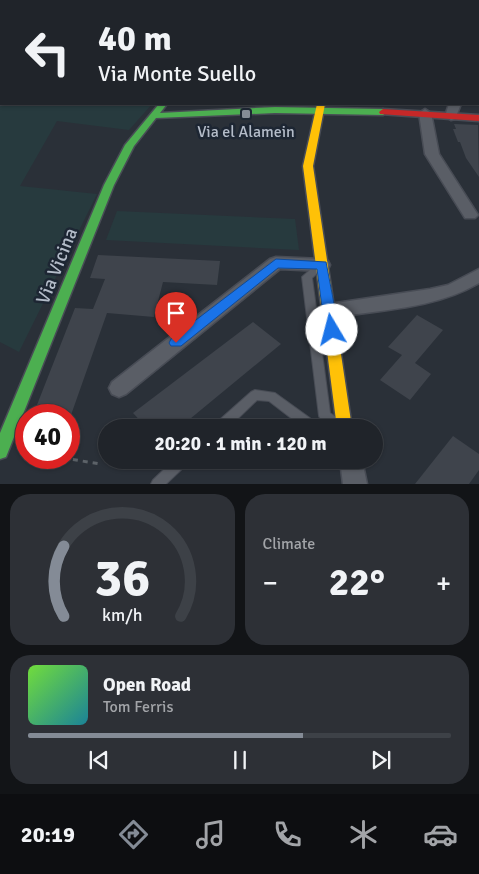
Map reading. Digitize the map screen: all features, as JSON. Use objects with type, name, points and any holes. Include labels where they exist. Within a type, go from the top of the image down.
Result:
[{"type":"street","name":"Via Vicina","points":[[0,452],[109,185],[130,145],[162,105]]},
{"type":"street","points":[[152,116],[320,107],[425,113],[453,110],[479,118]]},
{"type":"street","points":[[320,107],[308,166],[345,419]]},
{"type":"street","points":[[425,113],[432,154],[470,215]]},
{"type":"street","points":[[119,388],[276,263],[322,265]]},
{"type":"street","points":[[329,311],[430,296],[452,290],[479,276]]},
{"type":"street","points":[[352,469],[355,484]]},
{"type":"lane","points":[[322,265],[308,277],[325,416],[329,419]]},
{"type":"lane","points":[[229,419],[255,395],[271,396],[302,419]]},
{"type":"lane","points":[[157,484],[173,469]]},
{"type":"path","points":[[80,461],[98,464]]},
{"type":"green space","points":[[0,105],[151,105],[129,130],[57,121],[20,186],[97,194],[19,352],[0,342]]},
{"type":"green space","points":[[117,211],[295,219],[299,250],[106,240]]},
{"type":"building","points":[[454,124],[478,125],[479,177],[466,158],[460,142],[458,142],[453,129],[456,129]]},
{"type":"building","points":[[98,255],[220,261],[217,285],[163,282],[154,317],[107,313],[75,404],[37,404],[75,308],[93,309],[105,279],[90,278]]},
{"type":"building","points":[[417,315],[443,330],[415,363],[431,374],[410,400],[380,380],[402,355],[388,347]]},
{"type":"building","points":[[253,322],[281,344],[190,419],[139,419],[133,413]]},
{"type":"building","points":[[453,436],[479,454],[479,470],[469,484],[415,484]]},
{"type":"traffic: fast","points":[[0,452],[109,185],[130,145],[162,105]]},
{"type":"traffic: fast","points":[[152,116],[275,110],[383,112]]},
{"type":"traffic: slow","points":[[321,105],[308,166],[344,419]]},
{"type":"traffic: jam","points":[[383,112],[479,118]]},
{"type":"place","name":"Via el Alamein","points":[[246,114]]},
{"type":"route","points":[[176,343],[276,263],[322,265],[332,330]]}]
